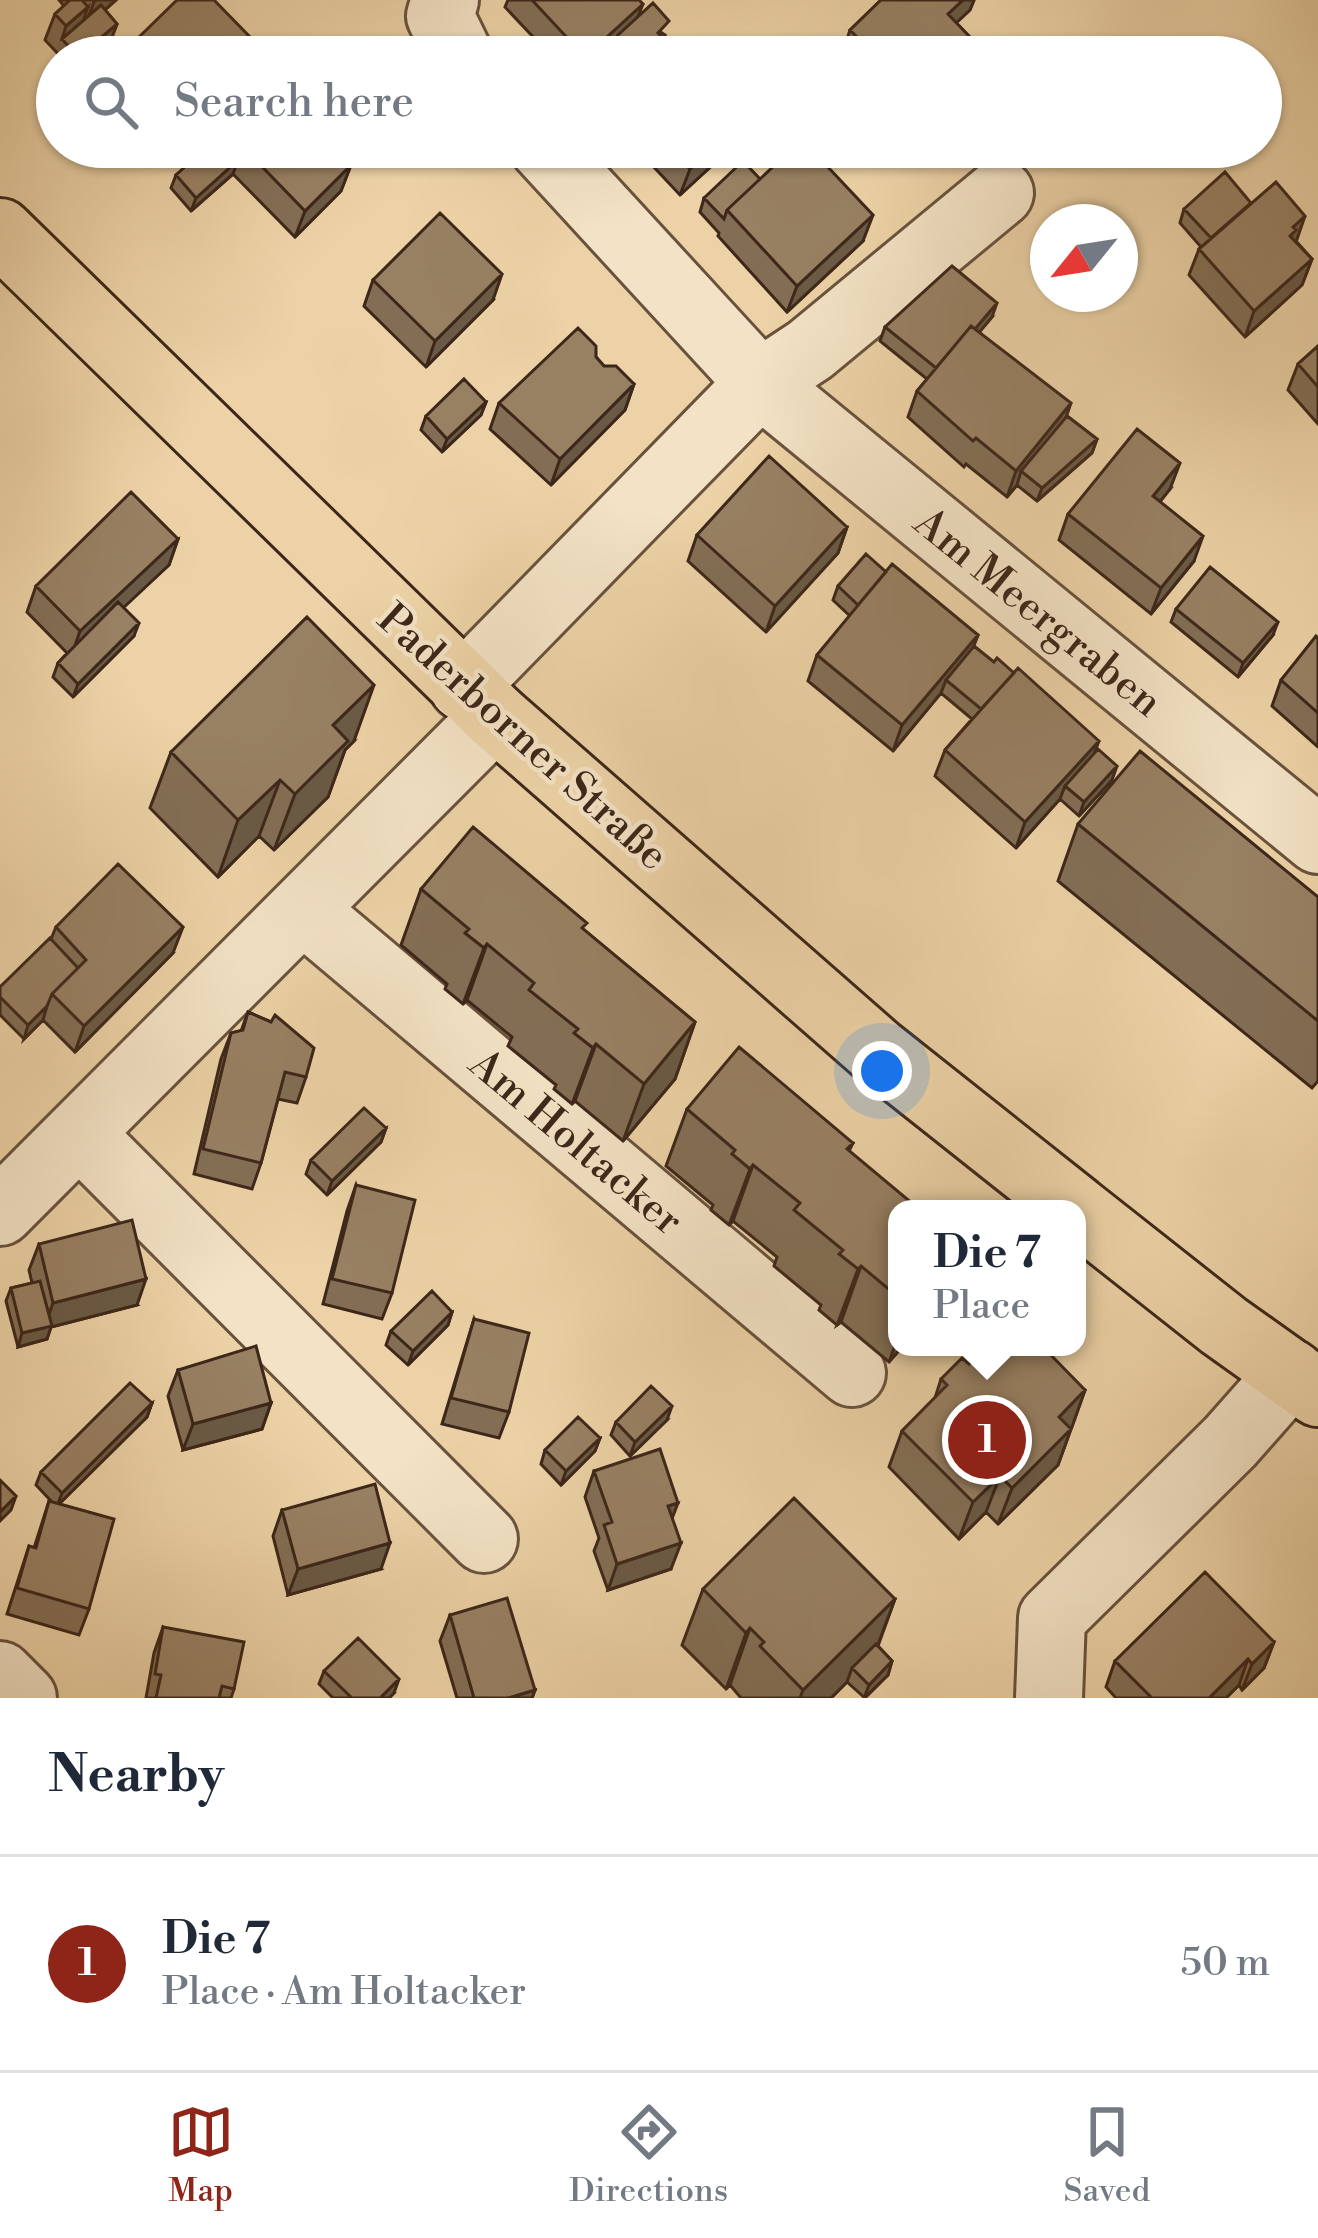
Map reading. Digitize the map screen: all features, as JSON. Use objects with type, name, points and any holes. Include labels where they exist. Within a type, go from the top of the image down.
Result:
[{"type":"main road","name":"Paderborner Straße","points":[[0,232],[479,701],[877,1051],[1066,1200]]},
{"type":"main road","name":"Paderborner Straße","points":[[1086,1216],[1304,1383]]},
{"type":"street","points":[[445,0],[440,16],[450,36]]},
{"type":"street","name":"Am Meergraben","points":[[562,168],[760,382],[1318,840]]},
{"type":"street","points":[[0,1212],[303,910],[479,701],[760,382],[810,350],[1000,193]]},
{"type":"street","name":"Am Holtacker","points":[[303,910],[852,1373]]},
{"type":"street","points":[[79,1133],[484,1539]]},
{"type":"street","points":[[1049,1698],[1052,1618],[1230,1442],[1304,1383]]},
{"type":"street","points":[[0,1675],[23,1698]]},
{"type":"building","points":[[70,0],[82,0],[88,7],[66,26],[55,14]]},
{"type":"building","points":[[177,0],[214,0],[249,36],[140,36]]},
{"type":"building","points":[[532,0],[639,0],[643,4],[608,36],[565,36]]},
{"type":"building","points":[[881,0],[963,0],[948,14],[969,36],[856,36],[850,30]]},
{"type":"building","points":[[653,3],[669,21],[658,33],[661,36],[618,35]]},
{"type":"building","points":[[101,5],[117,24],[103,36],[65,36]]},
{"type":"building","points":[[184,168],[229,168],[196,198],[176,175]]},
{"type":"building","points":[[263,168],[348,168],[305,211]]},
{"type":"building","points":[[736,168],[750,168],[760,179],[727,210],[724,219],[704,198]]},
{"type":"building","points":[[772,168],[829,168],[873,215],[797,286],[727,210]]},
{"type":"building","points":[[1225,172],[1251,203],[1211,238],[1184,209]]},
{"type":"building","points":[[1276,182],[1305,216],[1290,236],[1312,259],[1254,311],[1199,249]]},
{"type":"building","points":[[440,213],[502,274],[435,341],[373,280]]},
{"type":"building","points":[[952,266],[997,303],[936,368],[885,327]]},
{"type":"building","points":[[971,326],[1071,403],[1016,471],[976,438],[973,441],[917,391]]},
{"type":"building","points":[[578,328],[596,346],[596,357],[604,366],[616,366],[634,384],[560,459],[499,403]]},
{"type":"building","points":[[1318,346],[1318,387],[1298,364]]},
{"type":"building","points":[[464,379],[486,402],[447,439],[426,416]]},
{"type":"building","points":[[1067,416],[1097,439],[1042,488],[1021,471]]},
{"type":"building","points":[[1137,429],[1180,463],[1153,496],[1203,536],[1161,588],[1068,514]]},
{"type":"building","points":[[769,456],[847,527],[775,606],[697,535]]},
{"type":"building","points":[[131,492],[178,539],[80,631],[36,586]]},
{"type":"building","points":[[866,554],[886,572],[858,605],[838,586]]},
{"type":"building","points":[[892,564],[978,635],[902,725],[817,655]]},
{"type":"building","points":[[1210,567],[1278,622],[1243,663],[1176,609]]},
{"type":"building","points":[[118,602],[139,623],[78,684],[58,663]]},
{"type":"building","points":[[307,617],[374,685],[333,725],[348,741],[295,794],[280,780],[238,820],[171,752]]},
{"type":"building","points":[[1318,638],[1318,713],[1281,680]]},
{"type":"building","points":[[974,646],[1014,673],[981,709],[946,680]]},
{"type":"building","points":[[1018,668],[1099,741],[1025,822],[945,750]]},
{"type":"building","points":[[1098,749],[1117,766],[1084,802],[1065,786]]},
{"type":"building","points":[[1140,751],[1318,897],[1318,1021],[1078,824]]},
{"type":"building","points":[[473,827],[587,923],[582,928],[695,1022],[644,1084],[596,1044],[593,1048],[574,1033],[578,1029],[529,990],[534,983],[487,944],[484,948],[465,933],[469,929],[421,889]]},
{"type":"building","points":[[118,864],[183,927],[84,1026],[52,994],[86,960],[56,927]]},
{"type":"building","points":[[50,938],[78,968],[28,1025],[0,997],[0,987]]},
{"type":"building","points":[[248,1012],[271,1022],[275,1015],[314,1048],[306,1077],[285,1072],[261,1163],[203,1149],[231,1033],[243,1030]]},
{"type":"building","points":[[739,1047],[853,1143],[847,1149],[908,1200],[888,1200],[888,1288],[839,1254],[843,1250],[794,1210],[800,1203],[753,1165],[750,1169],[687,1109]]},
{"type":"building","points":[[364,1108],[386,1128],[332,1181],[311,1160]]},
{"type":"building","points":[[356,1185],[415,1200],[392,1293],[332,1279]]},
{"type":"building","points":[[132,1220],[146,1279],[53,1303],[39,1244]]},
{"type":"building","points":[[40,1281],[52,1326],[22,1333],[11,1288]]},
{"type":"building","points":[[432,1291],[452,1312],[413,1351],[391,1331]]},
{"type":"building","points":[[474,1319],[529,1333],[509,1412],[451,1398]]},
{"type":"building","points":[[256,1346],[271,1403],[193,1424],[178,1370]]},
{"type":"building","points":[[977,1356],[1052,1356],[1085,1390],[1059,1417],[1071,1429],[1012,1488],[1000,1476],[973,1502],[902,1431],[947,1385],[941,1379],[962,1358],[969,1364]]},
{"type":"building","points":[[130,1383],[152,1403],[62,1493],[41,1472]]},
{"type":"building","points":[[651,1386],[672,1406],[635,1442],[616,1422]]},
{"type":"building","points":[[578,1417],[600,1438],[566,1471],[545,1450]]},
{"type":"building","points":[[660,1449],[678,1503],[668,1506],[681,1543],[617,1564],[604,1525],[612,1522],[594,1471]]},
{"type":"building","points":[[0,1480],[16,1496],[0,1512]]},
{"type":"building","points":[[375,1484],[390,1543],[298,1569],[282,1510]]},
{"type":"building","points":[[794,1498],[895,1599],[803,1690],[760,1646],[764,1642],[750,1628],[746,1633],[703,1589]]},
{"type":"building","points":[[49,1501],[114,1519],[89,1609],[17,1588],[29,1546],[36,1548]]},
{"type":"building","points":[[1205,1572],[1274,1642],[1252,1664],[1248,1659],[1209,1698],[1152,1698],[1115,1661]]},
{"type":"building","points":[[507,1598],[535,1690],[508,1698],[474,1698],[450,1615]]},
{"type":"building","points":[[163,1627],[244,1642],[234,1689],[222,1686],[219,1698],[156,1698]]},
{"type":"building","points":[[358,1638],[399,1679],[380,1698],[352,1698],[324,1671]]},
{"type":"building","points":[[876,1644],[892,1661],[869,1685],[852,1668]]},
{"type":"place","name":"Die 7","points":[[987,1440]]}]
